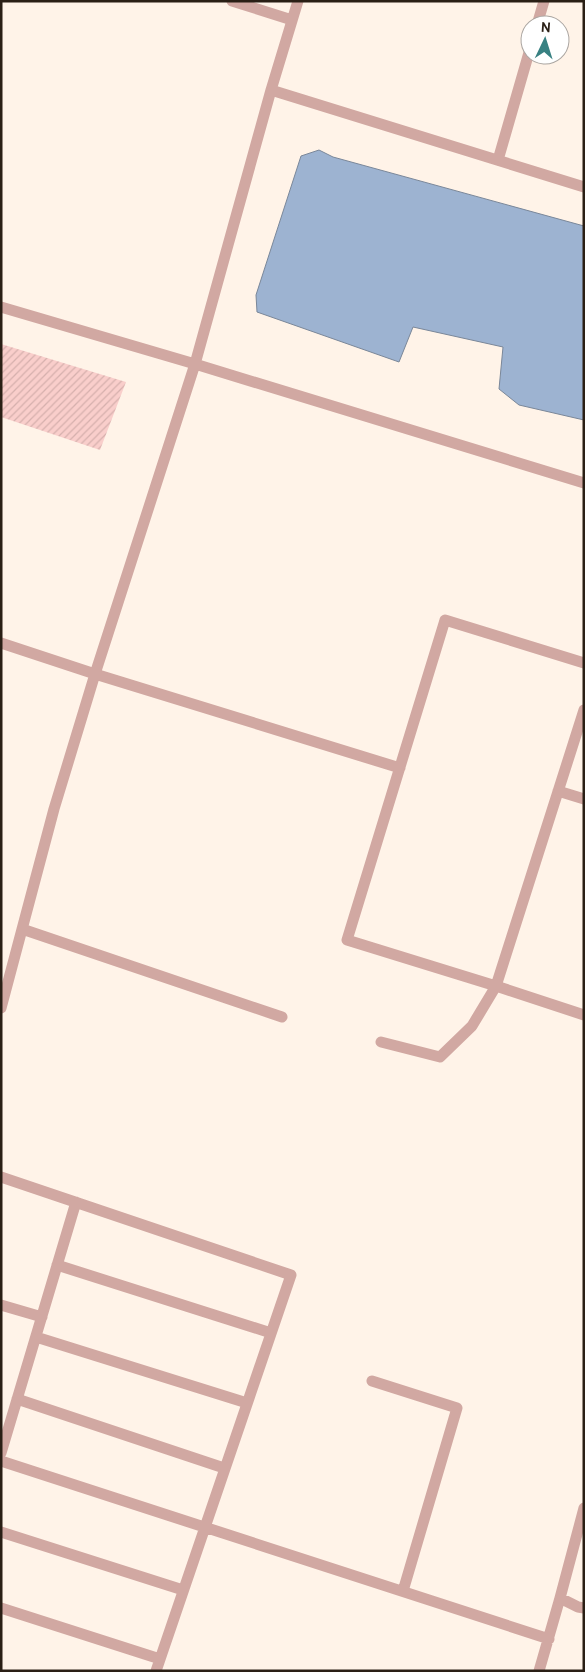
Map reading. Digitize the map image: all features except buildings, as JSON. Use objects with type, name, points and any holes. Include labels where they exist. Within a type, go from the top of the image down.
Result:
[{"type":"lane","points":[[232,1],[292,20]]},
{"type":"lane","points":[[1,1008],[54,809],[95,674],[195,364],[271,90],[298,1]]},
{"type":"lane","points":[[540,15],[544,1]]},
{"type":"lane","points":[[498,160],[525,65]]},
{"type":"lane","points":[[271,90],[584,187]]},
{"type":"lane","points":[[1,307],[584,483]]},
{"type":"lane","points":[[584,662],[445,620],[347,940],[584,1015]]},
{"type":"lane","points":[[1,643],[400,768]]},
{"type":"lane","points":[[381,1042],[440,1057],[472,1026],[496,986],[584,710]]},
{"type":"lane","points":[[558,791],[584,800]]},
{"type":"lane","points":[[22,929],[282,1017]]},
{"type":"lane","points":[[1,1177],[291,1276],[156,1671]]},
{"type":"lane","points":[[1,1453],[76,1202]]},
{"type":"lane","points":[[57,1265],[271,1333]]},
{"type":"lane","points":[[1,1305],[42,1317]]},
{"type":"lane","points":[[36,1337],[247,1403]]},
{"type":"lane","points":[[372,1381],[457,1408],[403,1592]]},
{"type":"lane","points":[[17,1399],[224,1468]]},
{"type":"lane","points":[[1,1461],[549,1639]]},
{"type":"lane","points":[[539,1671],[584,1508]]},
{"type":"lane","points":[[1,1532],[183,1590]]},
{"type":"lane","points":[[560,1598],[584,1608]]},
{"type":"lane","points":[[1,1608],[160,1659]]},
{"type":"water","points":[[319,150],[333,157],[584,226],[584,420],[519,405],[499,389],[503,347],[413,327],[399,362],[257,312],[256,295],[301,156]]}]
